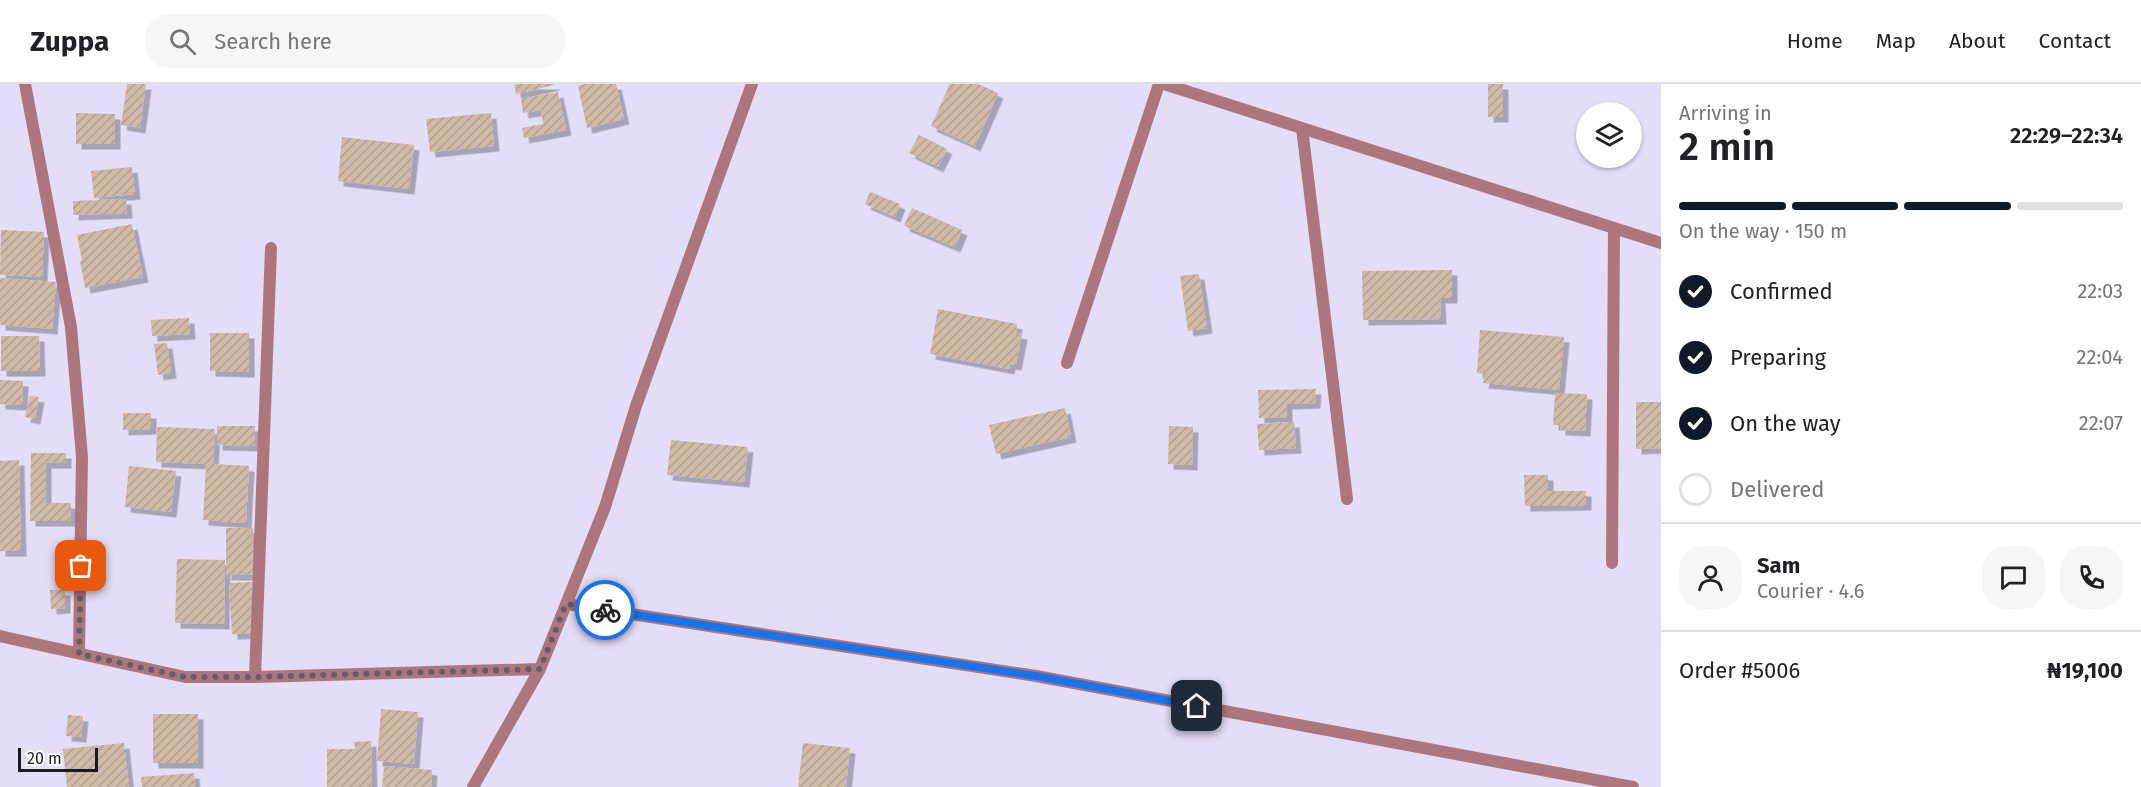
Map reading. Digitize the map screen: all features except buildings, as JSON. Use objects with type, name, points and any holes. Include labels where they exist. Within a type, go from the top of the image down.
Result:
[{"type":"street","points":[[25,84],[71,327],[82,457],[79,654]]},
{"type":"street","points":[[473,787],[540,669],[566,604],[604,507],[636,406],[752,84]]},
{"type":"street","points":[[1067,363],[1159,84]]},
{"type":"street","points":[[1164,84],[1661,243]]},
{"type":"street","points":[[1302,128],[1347,499]]},
{"type":"street","points":[[1612,563],[1614,228]]},
{"type":"street","points":[[255,677],[271,248]]},
{"type":"street","points":[[566,604],[1036,676],[1633,787]]},
{"type":"street","points":[[0,636],[185,677],[540,669]]},
{"type":"way so far","points":[[81,566],[79,654],[185,677],[540,669],[566,604],[605,610]]},
{"type":"route","points":[[605,610],[1036,676],[1197,706]]}]
